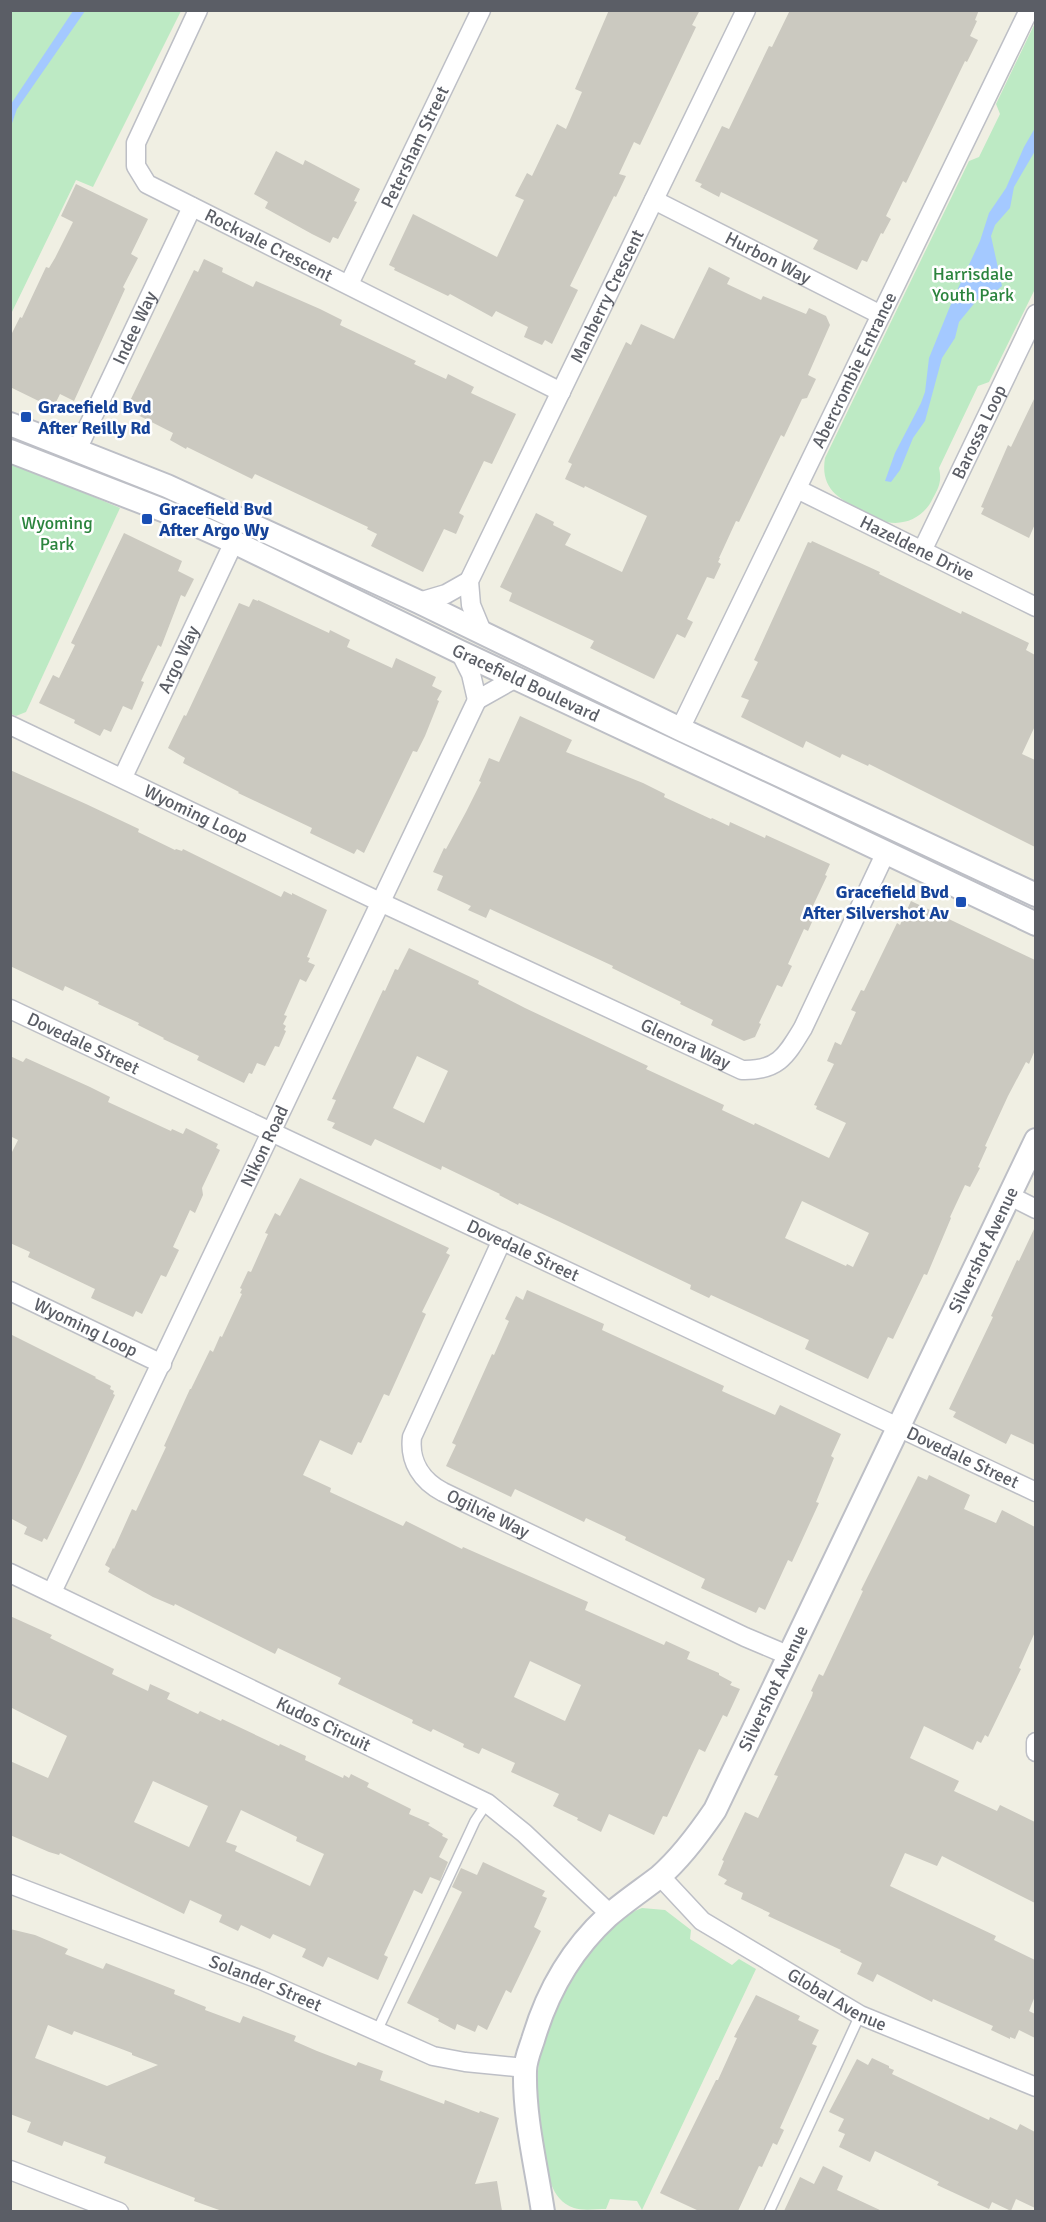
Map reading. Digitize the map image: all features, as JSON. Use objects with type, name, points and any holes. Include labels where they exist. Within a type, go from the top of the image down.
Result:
[{"type":"street","name":"Rockvale Crescent","points":[[198,10],[135,148],[136,166],[147,184],[561,392]]},
{"type":"street","name":"Petersham Street","points":[[349,284],[481,10]]},
{"type":"street","name":"Manberry Crescent","points":[[469,581],[746,10]]},
{"type":"street","name":"Abercrombie Entrance","points":[[680,729],[1029,10]]},
{"type":"street","name":"Hurbon Way","points":[[654,200],[881,315]]},
{"type":"street","name":"Indee Way","points":[[77,450],[192,207]]},
{"type":"street","name":"Barossa Loop","points":[[922,551],[1034,320]]},
{"type":"street","name":"Gracefield Boulevard","points":[[10,424],[167,486],[419,602],[680,729],[1035,895]]},
{"type":"street","name":"Gracefield Boulevard","points":[[10,451],[165,511],[234,542],[460,652],[1035,924]]},
{"type":"street","name":"Hazeldene Drive","points":[[797,489],[1035,607]]},
{"type":"street","name":"Argo Way","points":[[123,777],[234,542]]},
{"type":"street","points":[[419,602],[446,594],[469,581],[471,605],[483,634]]},
{"type":"street","points":[[460,652],[471,674],[477,700],[516,678]]},
{"type":"street","name":"Nikon Road","points":[[52,1592],[477,700]]},
{"type":"street","name":"Wyoming Loop","points":[[10,724],[380,902]]},
{"type":"street","name":"Glenora Way","points":[[380,902],[736,1068],[761,1069],[780,1061],[788,1054],[803,1028],[886,852]]},
{"type":"street","name":"Dovedale Street","points":[[10,1009],[1035,1492]]},
{"type":"street","name":"Silvershot Avenue","points":[[543,2211],[526,2103],[525,2068],[539,2018],[552,1989],[589,1934],[610,1914],[660,1876],[684,1853],[715,1810],[1035,1140]]},
{"type":"street","points":[[1010,1196],[1035,1209]]},
{"type":"street","name":"Ogilvie Way","points":[[502,1240],[412,1437],[415,1461],[425,1480],[475,1508],[744,1637],[790,1656]]},
{"type":"street","name":"Wyoming Loop","points":[[10,1290],[162,1364]]},
{"type":"street","name":"Kudos Circuit","points":[[10,1573],[487,1803],[524,1833],[610,1914]]},
{"type":"street","points":[[1035,1742],[1035,1752]]},
{"type":"street","name":"Global Avenue","points":[[660,1876],[702,1921],[860,2015],[1035,2087]]},
{"type":"street","name":"Solander Street","points":[[10,1884],[261,1980],[433,2056],[465,2062],[525,2068]]},
{"type":"street","points":[[10,2170],[119,2211]]},
{"type":"lane","points":[[377,2031],[475,1821],[487,1803]]},
{"type":"lane","points":[[769,2211],[860,2015]]},
{"type":"green space","points":[[11,11],[181,11],[93,187],[76,180],[11,314]]},
{"type":"green space","name":"Harrisdale Youth Park","points":[[1035,23],[1035,289],[989,382],[978,386],[939,468],[939,484],[930,504],[920,515],[908,521],[894,523],[884,521],[838,497],[828,485],[825,477],[825,458],[969,161],[979,157],[1000,114],[996,104]]},
{"type":"green space","name":"Wyoming Park","points":[[11,462],[120,508],[26,712],[16,716],[11,714]]},
{"type":"green space","points":[[642,1908],[665,1910],[691,1930],[690,1939],[732,1965],[739,1959],[756,1969],[642,2210],[637,2201],[610,2199],[606,2209],[578,2209],[560,2199],[548,2175],[538,2102],[541,2051],[559,2002],[587,1954],[604,1934],[623,1918]]},
{"type":"water","points":[[73,11],[85,11],[17,109],[11,126],[11,104]]},
{"type":"water","points":[[1035,128],[1035,151],[1014,187],[1010,208],[995,225],[991,236],[1002,286],[977,300],[959,322],[955,338],[942,358],[925,421],[913,438],[900,470],[891,482],[885,481],[895,453],[921,403],[925,392],[929,358],[980,241],[989,213],[1006,188]]},
{"type":"building","points":[[609,10],[700,10],[692,25],[696,27],[640,145],[634,142],[619,174],[626,176],[570,286],[578,290],[552,344],[545,340],[542,345],[524,337],[528,327],[496,311],[492,317],[450,294],[448,296],[394,270],[395,268],[389,265],[413,214],[497,257],[524,200],[515,196],[527,173],[532,176],[557,124],[566,129],[582,92],[575,89]]},
{"type":"building","points":[[790,10],[979,10],[970,36],[978,40],[967,62],[965,61],[906,183],[903,181],[886,216],[891,219],[883,234],[881,233],[867,262],[862,260],[857,270],[813,249],[818,240],[721,192],[719,197],[700,187],[702,184],[695,181],[722,126],[729,129],[769,46],[772,47]]},
{"type":"building","points":[[276,151],[303,165],[305,160],[360,189],[354,201],[357,202],[338,239],[333,237],[330,243],[312,234],[265,208],[268,202],[254,194]]},
{"type":"building","points":[[76,184],[148,219],[131,254],[138,258],[123,287],[125,289],[74,401],[60,394],[53,408],[10,387],[10,337],[20,317],[22,318],[46,267],[49,268],[55,258],[73,222],[61,216]]},
{"type":"building","points":[[204,259],[223,268],[222,272],[253,287],[256,281],[320,309],[342,320],[340,325],[416,361],[414,364],[446,379],[448,374],[474,387],[471,393],[516,414],[492,464],[484,461],[459,513],[464,516],[456,534],[444,529],[423,572],[371,546],[377,534],[367,529],[368,527],[255,474],[252,479],[187,447],[186,449],[170,440],[173,433],[126,409],[194,270],[198,272]]},
{"type":"building","points":[[709,267],[730,278],[727,284],[761,300],[763,296],[806,314],[809,308],[826,316],[830,325],[808,375],[816,379],[807,398],[802,399],[784,437],[781,435],[739,522],[736,521],[719,558],[718,562],[721,564],[714,579],[707,577],[687,619],[693,622],[685,638],[677,634],[654,679],[590,648],[594,641],[509,601],[512,593],[500,587],[536,513],[571,534],[565,545],[622,572],[647,516],[585,486],[584,488],[565,479],[572,464],[568,462],[626,342],[631,345],[641,324],[674,339]]},
{"type":"building","points":[[1035,397],[1035,524],[1029,538],[981,514],[984,508],[981,507],[1008,445],[1011,447]]},
{"type":"building","points":[[124,533],[182,561],[178,571],[194,579],[185,597],[181,595],[161,647],[158,645],[141,681],[144,682],[132,710],[123,706],[111,732],[104,729],[100,736],[74,723],[75,720],[39,703],[53,675],[59,678],[75,645],[71,643]]},
{"type":"building","points":[[812,541],[880,572],[879,574],[961,614],[962,611],[1029,643],[1026,650],[1035,655],[1035,726],[1022,754],[1035,760],[1035,847],[869,764],[868,766],[842,754],[840,758],[806,741],[803,748],[741,717],[749,700],[741,697],[758,662],[754,660],[808,542]]},
{"type":"building","points":[[253,599],[329,633],[330,630],[350,640],[347,647],[392,668],[396,658],[436,677],[432,686],[442,691],[425,736],[417,752],[413,751],[364,853],[357,849],[354,854],[310,833],[312,828],[238,793],[183,763],[185,758],[168,748],[184,715],[186,716],[239,603],[249,607]]},
{"type":"building","points":[[520,716],[572,740],[566,752],[643,783],[665,794],[664,797],[711,819],[729,826],[730,822],[765,838],[766,835],[830,864],[825,875],[827,876],[811,910],[816,913],[808,931],[804,929],[788,964],[792,966],[782,987],[777,985],[755,1037],[744,1041],[711,1025],[713,1020],[612,968],[613,966],[490,909],[486,918],[468,910],[471,906],[437,890],[443,876],[433,872],[444,848],[446,849],[481,782],[479,781],[489,758],[499,762]]},
{"type":"building","points":[[10,770],[139,829],[138,832],[175,850],[182,851],[183,849],[281,897],[284,891],[292,895],[292,893],[327,910],[307,957],[310,958],[308,962],[315,965],[306,982],[300,979],[284,1015],[287,1016],[283,1024],[286,1026],[284,1030],[286,1031],[279,1047],[275,1046],[265,1066],[257,1063],[252,1074],[249,1073],[244,1083],[197,1060],[199,1056],[163,1039],[138,1025],[139,1023],[98,1004],[99,1002],[65,986],[63,991],[10,966]]},
{"type":"building","points":[[911,901],[1035,960],[1035,1050],[1029,1064],[1026,1062],[1008,1096],[985,1146],[987,1147],[978,1167],[980,1168],[970,1187],[965,1185],[927,1275],[924,1274],[893,1339],[888,1337],[868,1379],[805,1349],[809,1340],[711,1295],[709,1298],[690,1289],[691,1285],[519,1203],[518,1205],[442,1166],[441,1170],[375,1139],[371,1146],[332,1128],[335,1123],[327,1120],[336,1100],[332,1099],[383,990],[385,991],[395,969],[398,970],[409,948],[479,981],[478,984],[525,1008],[648,1066],[646,1069],[724,1105],[722,1110],[829,1158],[846,1123],[816,1109],[817,1106],[814,1105],[834,1064],[827,1061],[835,1042],[841,1045],[856,1012],[851,1010],[861,990],[864,991],[897,923],[900,925]],"holes":[[[417,1056],[448,1071],[424,1123],[393,1108]],[[802,1201],[869,1233],[853,1267],[847,1264],[846,1266],[785,1238]]]},
{"type":"building","points":[[10,1056],[23,1062],[26,1058],[90,1087],[110,1097],[108,1102],[171,1131],[172,1129],[183,1134],[186,1128],[218,1144],[216,1148],[220,1150],[202,1188],[203,1195],[195,1213],[190,1210],[173,1247],[179,1250],[166,1277],[161,1275],[142,1314],[136,1311],[133,1317],[91,1298],[95,1289],[28,1257],[30,1252],[10,1243],[10,1156],[18,1140],[10,1136]]},
{"type":"building","points":[[300,1178],[449,1248],[446,1253],[450,1255],[422,1312],[426,1314],[389,1396],[384,1394],[361,1443],[358,1442],[352,1455],[320,1440],[303,1475],[331,1488],[330,1492],[403,1526],[406,1521],[462,1549],[463,1547],[588,1602],[585,1610],[664,1645],[666,1641],[690,1652],[687,1659],[719,1673],[732,1682],[730,1685],[740,1689],[727,1717],[723,1715],[705,1752],[699,1749],[667,1817],[663,1816],[654,1835],[609,1814],[601,1832],[553,1806],[559,1794],[511,1772],[515,1763],[482,1748],[479,1754],[433,1729],[431,1732],[412,1723],[413,1720],[338,1684],[341,1678],[278,1648],[275,1654],[175,1604],[174,1606],[153,1597],[108,1572],[110,1568],[105,1565],[132,1509],[136,1511],[190,1389],[210,1350],[213,1352],[220,1336],[222,1337],[242,1294],[240,1288],[248,1271],[251,1272],[268,1234],[265,1233],[275,1213],[280,1216]],"holes":[[[530,1661],[581,1685],[565,1721],[514,1697]]]},
{"type":"building","points":[[1035,1227],[1035,1445],[1011,1434],[1006,1444],[953,1417],[956,1412],[949,1409],[993,1317],[991,1316],[1017,1260],[1019,1261]]},
{"type":"building","points":[[527,1290],[604,1324],[602,1330],[724,1386],[722,1391],[775,1415],[780,1405],[841,1434],[816,1502],[819,1503],[792,1562],[788,1560],[765,1610],[759,1607],[756,1613],[701,1588],[705,1579],[586,1518],[584,1522],[515,1489],[511,1497],[446,1466],[456,1445],[452,1443],[509,1321],[505,1319],[516,1296],[523,1300]]},
{"type":"building","points":[[10,1334],[96,1377],[111,1386],[110,1389],[115,1395],[47,1540],[44,1538],[42,1542],[24,1534],[27,1527],[10,1518]]},
{"type":"building","points":[[929,1475],[970,1495],[964,1509],[996,1523],[1002,1510],[1035,1527],[1035,1632],[1019,1668],[1021,1669],[988,1737],[985,1735],[981,1743],[977,1741],[973,1750],[924,1726],[910,1758],[959,1781],[954,1791],[997,1811],[1000,1805],[1035,1822],[1035,1903],[942,1856],[937,1866],[905,1853],[890,1886],[996,1936],[994,1940],[1035,1960],[1035,1996],[1029,2011],[1035,2014],[1035,2038],[1019,2030],[1015,2039],[1010,2037],[1010,2039],[991,2030],[993,2026],[933,1999],[932,2002],[877,1974],[873,1982],[857,1974],[862,1963],[840,1952],[841,1950],[768,1916],[770,1913],[741,1899],[743,1893],[724,1884],[727,1880],[718,1875],[724,1861],[722,1860],[745,1812],[758,1818],[778,1776],[774,1775],[812,1696],[811,1691],[819,1674],[823,1676],[863,1591],[861,1590],[918,1476],[927,1480]]},
{"type":"building","points":[[10,1616],[52,1635],[50,1638],[114,1669],[112,1674],[148,1691],[150,1684],[170,1693],[167,1699],[198,1714],[200,1711],[221,1721],[222,1719],[279,1746],[280,1744],[306,1756],[305,1760],[343,1778],[344,1775],[349,1778],[351,1774],[369,1783],[367,1787],[411,1809],[409,1814],[430,1823],[428,1825],[448,1839],[439,1857],[448,1862],[440,1881],[430,1877],[422,1894],[414,1890],[384,1955],[388,1957],[378,1980],[328,1957],[323,1967],[302,1957],[306,1949],[273,1934],[270,1939],[241,1925],[238,1931],[219,1922],[222,1915],[190,1900],[184,1914],[60,1853],[59,1855],[49,1852],[10,1835],[10,1761],[48,1778],[67,1736],[10,1707]],"holes":[[[153,1781],[208,1806],[189,1847],[134,1822]],[[241,1810],[297,1837],[296,1841],[324,1854],[310,1886],[235,1851],[237,1846],[226,1842]]]},
{"type":"building","points":[[483,1862],[545,1891],[542,1896],[547,1898],[534,1927],[541,1931],[511,1993],[506,1990],[487,2030],[478,2025],[475,2032],[457,2024],[455,2030],[407,2003],[462,1892],[452,1887],[461,1868],[477,1875]]},
{"type":"building","points":[[10,1929],[35,1935],[68,1949],[65,1954],[103,1969],[106,1963],[175,1990],[174,1994],[206,2007],[205,2010],[240,2023],[243,2016],[296,2036],[294,2041],[317,2051],[356,2066],[358,2062],[383,2071],[380,2080],[444,2104],[445,2100],[499,2118],[475,2184],[497,2181],[502,2211],[222,2211],[194,2201],[195,2198],[104,2163],[106,2157],[64,2141],[62,2146],[27,2132],[31,2122],[10,2114]],"holes":[[[48,2025],[72,2035],[74,2031],[158,2065],[107,2086],[35,2058]]]},
{"type":"building","points":[[756,1995],[800,2016],[798,2020],[819,2030],[812,2044],[817,2046],[780,2128],[784,2130],[777,2145],[773,2143],[762,2167],[759,2166],[738,2211],[699,2211],[660,2193],[718,2080],[737,2038],[734,2037]]},
{"type":"building","points":[[872,2058],[894,2070],[892,2074],[989,2120],[990,2117],[1017,2130],[1020,2124],[1035,2132],[1035,2208],[1016,2199],[1011,2211],[992,2202],[989,2209],[937,2185],[939,2182],[875,2151],[870,2162],[839,2147],[845,2134],[838,2131],[844,2119],[829,2112],[857,2059],[868,2065]]},
{"type":"building","points":[[823,2166],[843,2176],[837,2190],[882,2211],[784,2211],[800,2177],[814,2184]]},
{"type":"place","name":"Gracefield Bvd After Reilly Rd","points":[[26,417]]},
{"type":"place","name":"Gracefield Bvd After Argo Wy","points":[[147,519]]},
{"type":"place","name":"Gracefield Bvd After Silvershot Av","points":[[961,902]]}]
